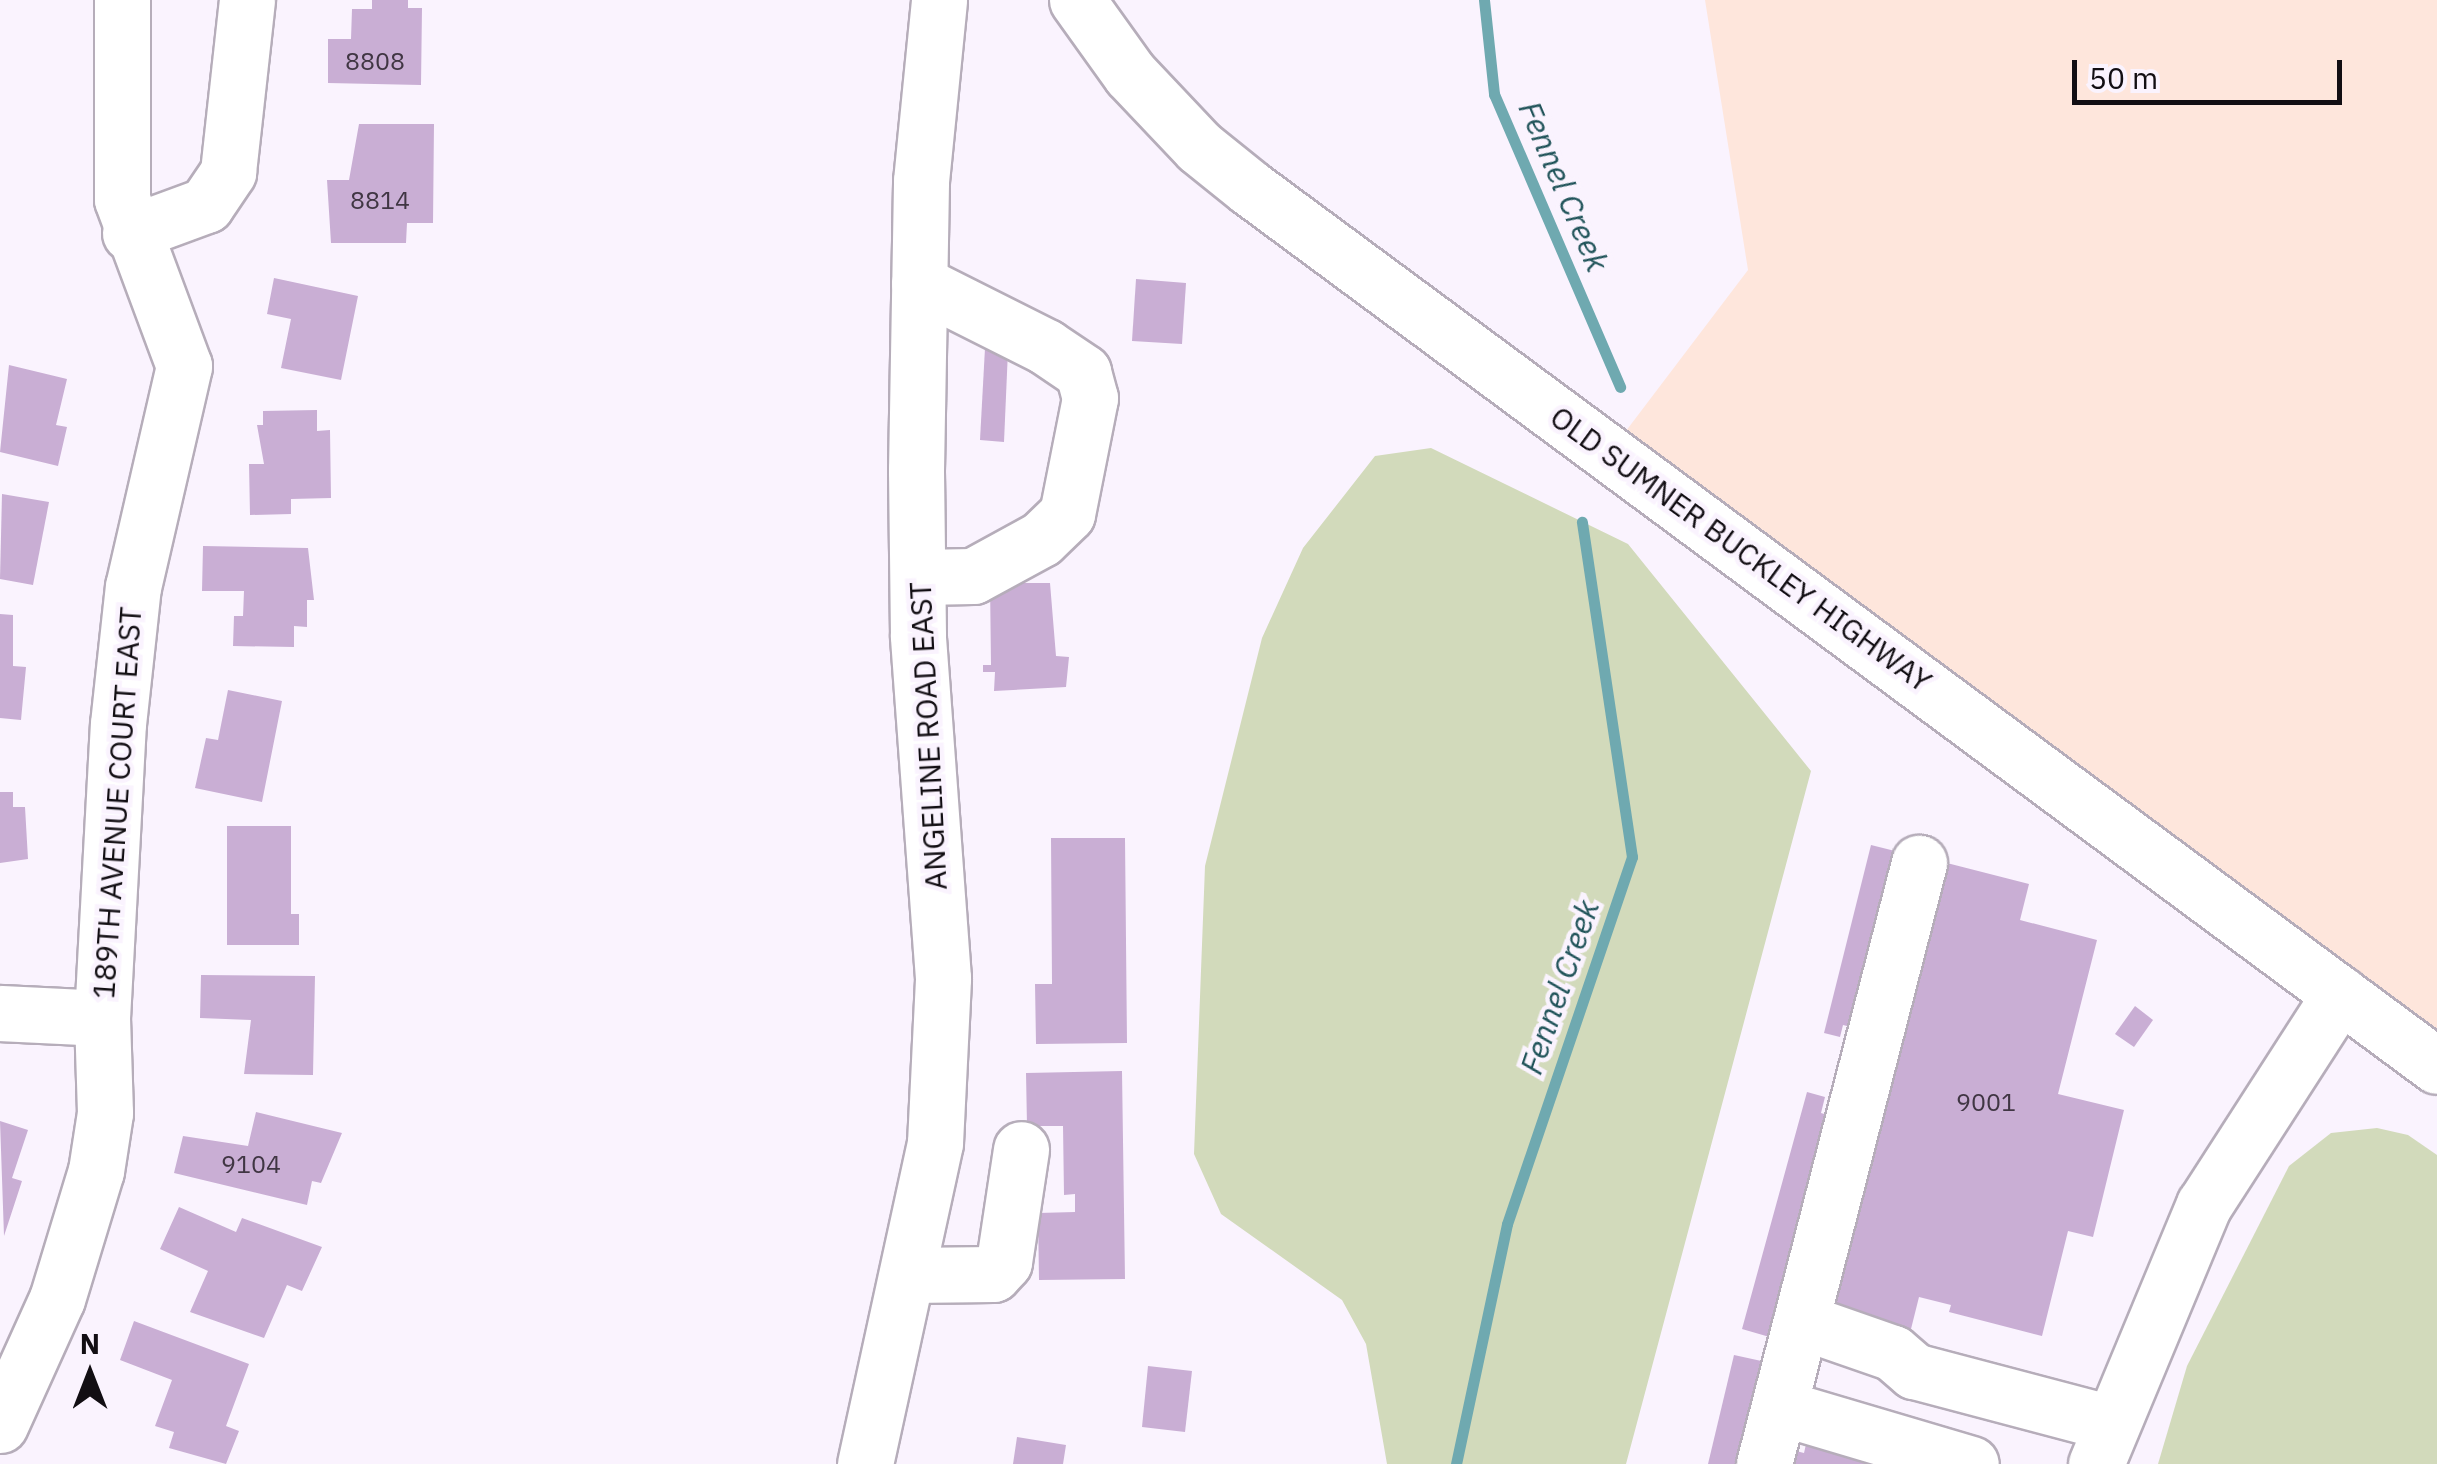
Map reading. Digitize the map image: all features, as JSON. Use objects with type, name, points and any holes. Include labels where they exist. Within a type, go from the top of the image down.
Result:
[{"type":"street","name":"189TH AVENUE COURT EAST","points":[[0,1424],[57,1299],[96,1171],[105,1114],[102,1018],[132,587],[184,366],[177,336],[130,233],[122,199],[122,0]]},
{"type":"street","points":[[130,233],[206,205],[228,172],[247,0]]},
{"type":"street","name":"ANGELINE ROAD EAST","points":[[865,1464],[935,1143],[943,978],[919,577],[919,284],[939,0]]},
{"type":"street","name":"OLD SUMNER BUCKLEY HIGHWAY","points":[[1078,0],[1142,86],[1250,188],[2437,1066]]},
{"type":"street","points":[[919,284],[1046,346],[1083,372],[1090,398],[1067,514],[1041,540],[973,576],[919,577]]},
{"type":"street","points":[[1764,1464],[1919,864]]},
{"type":"street","points":[[1790,1363],[1892,1352],[1914,1371],[2103,1444],[2204,1205],[2340,994]]},
{"type":"street","points":[[0,1013],[102,1018]]},
{"type":"street","points":[[909,1275],[993,1274],[1004,1262],[1020,1149]]},
{"type":"street","points":[[1790,1363],[1971,1464]]},
{"type":"shaded area","points":[[1705,0],[2437,0],[2437,1066],[1610,452],[1748,270]]},
{"type":"green space","points":[[1431,448],[1628,544],[1811,771],[1626,1464],[1387,1464],[1366,1344],[1342,1300],[1221,1214],[1194,1154],[1205,866],[1262,638],[1303,548],[1375,456]]},
{"type":"green space","points":[[2377,1128],[2408,1135],[2437,1155],[2437,1464],[2158,1464],[2187,1366],[2289,1166],[2331,1133]]},
{"type":"building","points":[[372,0],[408,0],[408,8],[422,8],[421,85],[328,83],[328,39],[351,39],[352,9],[372,9]]},
{"type":"building","points":[[359,124],[434,124],[433,223],[407,223],[406,243],[331,243],[327,180],[349,180]]},
{"type":"building","points":[[274,278],[358,296],[341,380],[281,368],[291,319],[267,314]]},
{"type":"building","points":[[1136,279],[1186,283],[1182,344],[1132,341]]},
{"type":"building","points":[[985,348],[1008,350],[1004,442],[980,440]]},
{"type":"building","points":[[9,365],[67,379],[56,425],[67,427],[58,466],[0,452]]},
{"type":"building","points":[[317,410],[317,431],[330,430],[331,498],[291,499],[291,514],[250,515],[249,464],[264,464],[257,425],[263,425],[263,411]]},
{"type":"building","points":[[2,494],[49,502],[33,585],[0,579]]},
{"type":"building","points":[[203,546],[308,548],[314,600],[307,600],[307,627],[294,626],[294,647],[233,646],[234,616],[243,616],[244,591],[202,591]]},
{"type":"building","points":[[990,583],[1050,583],[1056,656],[1069,657],[1066,687],[994,691],[995,672],[983,672],[983,665],[991,665]]},
{"type":"building","points":[[0,614],[13,615],[13,666],[26,667],[21,720],[0,718]]},
{"type":"building","points":[[228,690],[282,701],[262,802],[195,788],[206,738],[218,740]]},
{"type":"building","points":[[0,792],[13,792],[13,807],[25,807],[28,859],[0,863]]},
{"type":"building","points":[[227,826],[291,826],[291,914],[299,914],[299,945],[227,945]]},
{"type":"building","points":[[1051,838],[1125,838],[1127,1043],[1036,1044],[1035,984],[1052,984]]},
{"type":"building","points":[[1871,845],[1903,853],[1859,1029],[1843,1025],[1840,1037],[1824,1033]]},
{"type":"building","points":[[1943,862],[2029,884],[2020,920],[2097,940],[2058,1094],[2124,1110],[2093,1237],[2068,1231],[2042,1336],[1949,1312],[1951,1305],[1919,1297],[1911,1329],[1829,1308]]},
{"type":"building","points":[[201,975],[315,976],[313,1075],[244,1074],[251,1020],[200,1018]]},
{"type":"building","points":[[2135,1006],[2153,1020],[2134,1047],[2115,1034]]},
{"type":"building","points":[[1122,1071],[1125,1279],[1039,1280],[1038,1213],[1075,1212],[1075,1194],[1064,1195],[1063,1126],[1027,1126],[1026,1073]]},
{"type":"building","points":[[1807,1092],[1825,1097],[1821,1113],[1834,1117],[1773,1338],[1742,1329]]},
{"type":"building","points":[[256,1112],[342,1133],[321,1183],[312,1181],[307,1205],[174,1173],[183,1136],[248,1146]]},
{"type":"building","points":[[0,1121],[28,1130],[12,1178],[22,1181],[4,1236]]},
{"type":"building","points":[[179,1207],[236,1232],[242,1218],[322,1247],[302,1291],[287,1285],[264,1338],[190,1312],[208,1271],[160,1249]]},
{"type":"building","points":[[134,1321],[249,1364],[226,1426],[239,1431],[226,1464],[169,1448],[174,1432],[155,1426],[172,1380],[120,1360]]},
{"type":"building","points":[[1734,1355],[1766,1362],[1741,1464],[1708,1464]]},
{"type":"building","points":[[1148,1366],[1192,1371],[1185,1432],[1142,1427]]},
{"type":"building","points":[[1017,1437],[1066,1445],[1063,1464],[1013,1464]]},
{"type":"building","points":[[1807,1440],[1905,1464],[1781,1464],[1784,1448],[1804,1453]]},
{"type":"waterway","name":"Fennel Creek","points":[[1484,0],[1494,94],[1620,387]]},
{"type":"waterway","name":"Fennel Creek","points":[[1456,1464],[1507,1224],[1632,857],[1582,522]]}]
